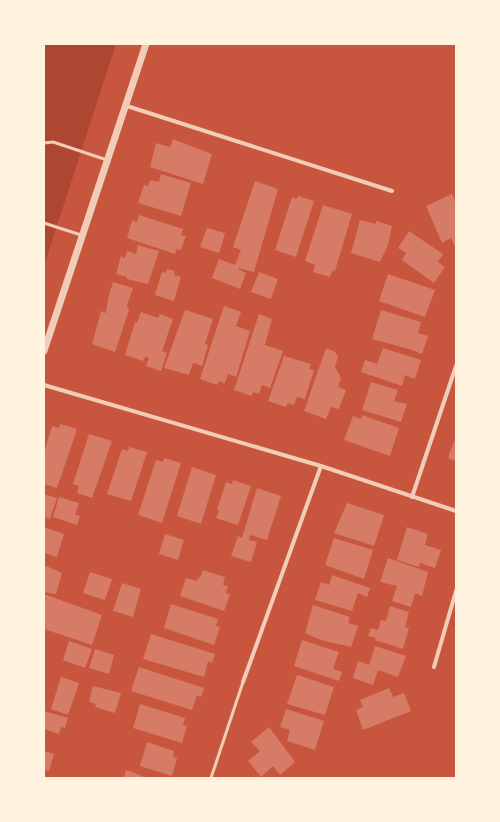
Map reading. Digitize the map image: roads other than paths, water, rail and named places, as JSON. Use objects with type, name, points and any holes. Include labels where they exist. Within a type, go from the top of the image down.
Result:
[{"type":"street","points":[[44,351],[127,106],[146,44]]},
{"type":"street","points":[[127,106],[392,191]]},
{"type":"street","points":[[412,497],[456,366]]},
{"type":"street","points":[[44,385],[322,466],[456,511]]},
{"type":"street","points":[[243,682],[322,466]]},
{"type":"street","points":[[434,666],[456,591]]},
{"type":"lane","points":[[44,143],[53,142],[109,160]]},
{"type":"lane","points":[[44,223],[83,235]]},
{"type":"lane","points":[[211,778],[243,682]]}]
